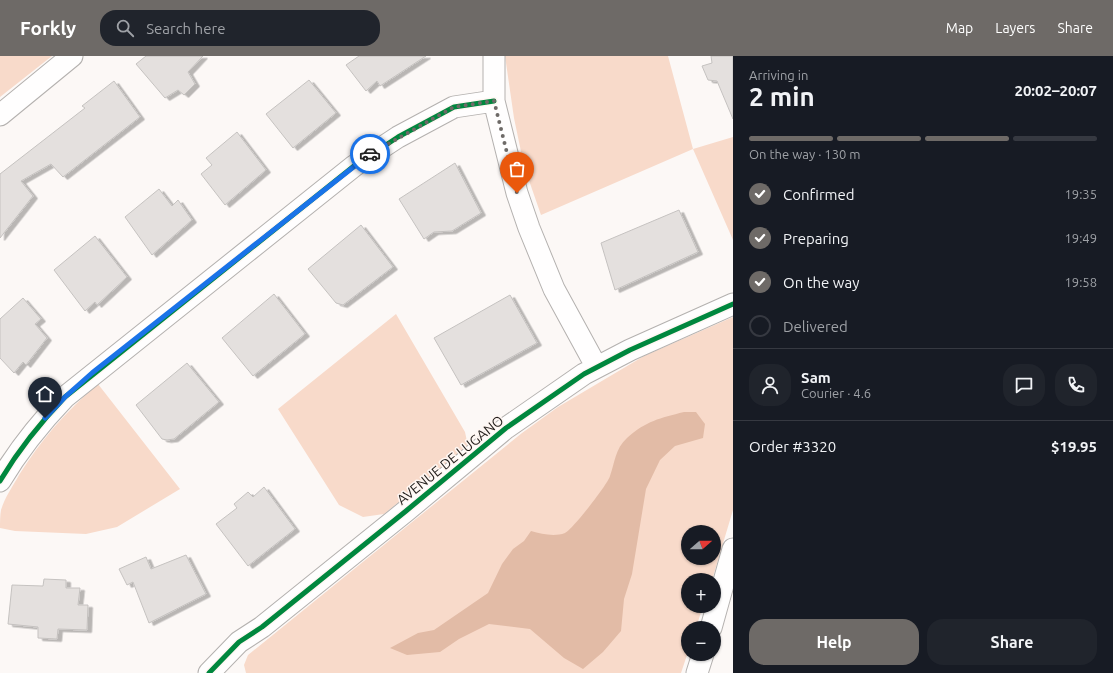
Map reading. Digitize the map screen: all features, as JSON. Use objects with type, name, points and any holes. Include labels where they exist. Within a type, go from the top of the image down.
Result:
[{"type":"street","points":[[0,115],[72,56]]},
{"type":"street","points":[[494,56],[494,101],[517,193],[529,228],[554,288],[596,366]]},
{"type":"street","points":[[0,481],[16,453],[35,428],[65,397],[147,329],[269,235],[354,166],[398,137],[454,107],[494,101]]},
{"type":"street","name":"AVENUE DE LUGANO","points":[[209,673],[239,642],[262,626],[406,511],[506,428],[596,366],[733,304]]},
{"type":"street","points":[[713,621],[733,549]]},
{"type":"street","points":[[697,673],[701,661]]},
{"type":"shaded area","points":[[0,56],[52,56],[0,97]]},
{"type":"shaded area","points":[[505,56],[668,56],[693,149],[541,215],[524,166],[514,118]]},
{"type":"shaded area","points":[[733,137],[733,240],[693,149]]},
{"type":"shaded area","points":[[396,314],[465,432],[468,446],[384,514],[363,517],[339,505],[278,409]]},
{"type":"shaded area","points":[[733,317],[733,510],[721,550],[721,525],[681,525],[681,565],[716,565],[714,573],[681,573],[681,613],[701,613],[698,621],[681,621],[681,661],[685,661],[681,673],[246,673],[244,665],[248,655],[522,433],[558,407],[644,356]]},
{"type":"shaded area","points":[[98,384],[180,489],[117,527],[86,534],[15,531],[0,528],[3,505],[27,462],[65,415]]},
{"type":"shaded area","points":[[684,412],[696,412],[705,424],[703,438],[675,446],[660,460],[646,489],[632,574],[624,599],[621,631],[603,652],[583,669],[564,658],[530,629],[489,624],[459,639],[440,652],[407,655],[390,648],[418,633],[434,630],[488,593],[502,564],[513,549],[524,541],[531,531],[552,535],[565,533],[569,530],[608,481],[616,456],[623,442],[634,432],[647,424]]},
{"type":"building","points":[[146,56],[203,56],[188,72],[195,84],[184,95],[178,90],[165,98],[136,64]]},
{"type":"building","points":[[359,56],[426,56],[380,86],[377,81],[366,91],[346,65]]},
{"type":"building","points":[[711,56],[733,56],[733,119],[717,81],[708,80],[702,66],[712,63]]},
{"type":"building","points":[[309,80],[336,113],[293,148],[266,114]]},
{"type":"building","points":[[114,81],[140,117],[63,177],[51,164],[21,181],[33,196],[0,238],[0,174],[85,108],[82,106]]},
{"type":"building","points":[[237,132],[266,170],[225,205],[201,174],[212,165],[206,158]]},
{"type":"building","points":[[455,163],[481,213],[452,231],[434,232],[424,239],[399,199]]},
{"type":"building","points":[[159,189],[172,206],[178,200],[192,220],[152,255],[125,217]]},
{"type":"building","points":[[679,210],[698,252],[615,290],[601,243]]},
{"type":"building","points":[[361,225],[393,267],[343,305],[336,303],[308,269]]},
{"type":"building","points":[[95,236],[127,277],[97,305],[95,302],[85,311],[54,270]]},
{"type":"building","points":[[274,294],[305,334],[253,376],[222,338]]},
{"type":"building","points":[[510,295],[537,343],[461,385],[434,338]]},
{"type":"building","points":[[23,298],[41,319],[35,324],[47,338],[26,365],[23,362],[14,373],[0,358],[0,319]]},
{"type":"building","points":[[187,363],[219,402],[174,439],[162,439],[136,405]]},
{"type":"building","points":[[264,487],[295,529],[248,566],[216,524],[237,508],[234,504],[248,492],[253,497]]},
{"type":"building","points":[[186,555],[206,594],[149,623],[133,582],[127,585],[119,569],[146,557],[151,569]]},
{"type":"building","points":[[44,579],[66,580],[66,588],[80,588],[78,605],[88,605],[87,630],[58,629],[57,639],[38,638],[38,627],[8,624],[12,585],[43,586]]},
{"type":"cycle path","points":[[0,481],[30,437],[65,397],[354,166],[398,137],[454,107],[494,101]]},
{"type":"cycle path","points":[[209,673],[239,642],[262,627],[506,428],[584,374],[630,350],[733,304]]},
{"type":"way so far","points":[[370,154],[454,107],[494,101],[517,193]]},
{"type":"route","points":[[45,418],[65,397],[92,373],[370,154]]}]
